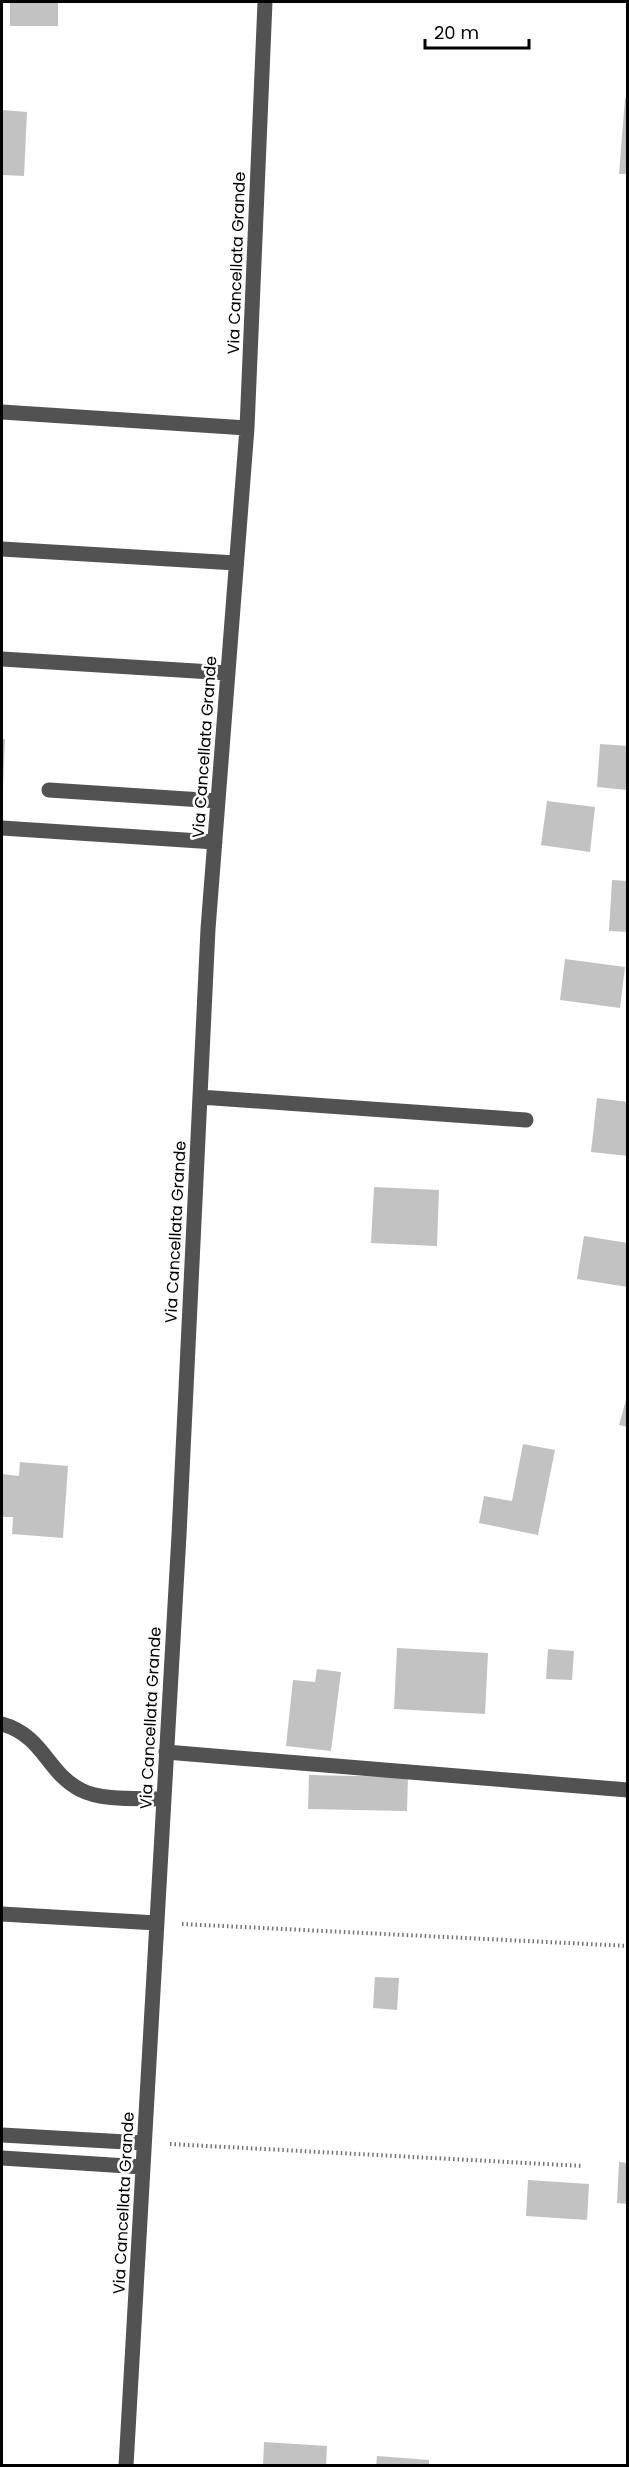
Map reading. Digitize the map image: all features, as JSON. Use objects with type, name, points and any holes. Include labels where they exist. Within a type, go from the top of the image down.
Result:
[{"type":"street","name":"Via Cancellata Grande","points":[[126,2466],[215,842],[247,428],[265,2]]},
{"type":"street","points":[[2,412],[247,428]]},
{"type":"street","points":[[2,549],[236,563]]},
{"type":"street","points":[[2,659],[228,673]]},
{"type":"street","points":[[50,790],[218,801]]},
{"type":"street","points":[[2,828],[215,842]]},
{"type":"street","points":[[200,1097],[526,1120]]},
{"type":"street","points":[[2,1724],[34,1741],[62,1777],[83,1791],[99,1795],[164,1800]]},
{"type":"street","points":[[166,1752],[627,1790]]},
{"type":"street","points":[[2,1914],[157,1923]]},
{"type":"street","points":[[2,2134],[144,2143]]},
{"type":"street","points":[[2,2158],[143,2167]]},
{"type":"path","points":[[157,1923],[627,1946]]},
{"type":"path","points":[[144,2143],[583,2166]]},
{"type":"building","points":[[10,2],[58,2],[58,26],[10,26]]},
{"type":"building","points":[[625,98],[628,98],[628,174],[619,174]]},
{"type":"building","points":[[2,110],[27,112],[24,176],[2,175]]},
{"type":"building","points":[[2,739],[5,739],[3,786],[2,786]]},
{"type":"building","points":[[600,744],[628,746],[628,790],[597,787]]},
{"type":"building","points":[[547,801],[595,807],[590,852],[541,845]]},
{"type":"building","points":[[612,880],[628,881],[628,932],[609,931]]},
{"type":"building","points":[[565,959],[625,967],[620,1008],[560,1000]]},
{"type":"building","points":[[597,1098],[628,1102],[628,1156],[591,1152]]},
{"type":"building","points":[[374,1187],[439,1190],[437,1246],[371,1243]]},
{"type":"building","points":[[584,1236],[628,1243],[628,1287],[577,1279]]},
{"type":"building","points":[[628,1396],[628,1427],[619,1425]]},
{"type":"building","points":[[523,1444],[555,1450],[538,1535],[479,1523],[484,1496],[512,1501]]},
{"type":"building","points":[[20,1462],[68,1466],[63,1538],[12,1534],[13,1517],[2,1517],[2,1474],[19,1476]]},
{"type":"building","points":[[397,1648],[488,1653],[485,1714],[394,1709]]},
{"type":"building","points":[[548,1649],[574,1651],[572,1680],[546,1679]]},
{"type":"building","points":[[317,1669],[341,1672],[331,1751],[286,1746],[293,1680],[315,1682]]},
{"type":"building","points":[[309,1775],[408,1777],[407,1811],[308,1809]]},
{"type":"building","points":[[375,1977],[399,1978],[397,2010],[373,2008]]},
{"type":"building","points":[[619,2162],[628,2163],[628,2204],[617,2203]]},
{"type":"building","points":[[528,2180],[589,2184],[587,2220],[526,2216]]},
{"type":"building","points":[[264,2442],[327,2446],[326,2466],[263,2466]]},
{"type":"building","points":[[377,2456],[429,2460],[429,2466],[376,2466]]}]
